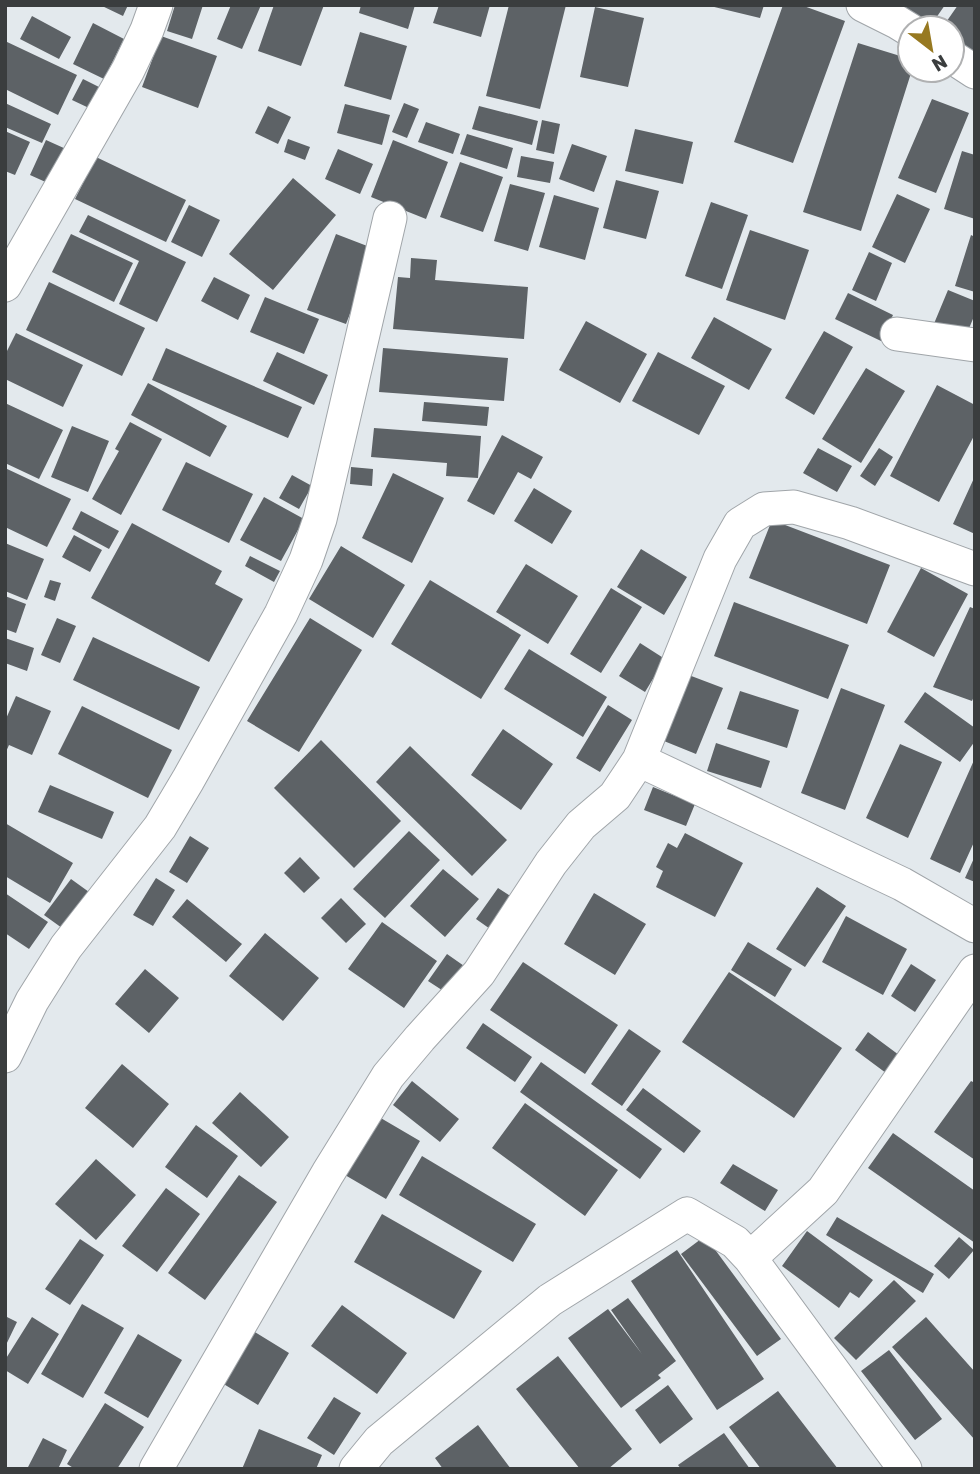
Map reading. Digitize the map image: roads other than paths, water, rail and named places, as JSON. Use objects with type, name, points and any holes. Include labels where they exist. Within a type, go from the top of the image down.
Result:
[{"type":"street","points":[[5,285],[128,70],[156,5]]},
{"type":"street","points":[[863,5],[896,22]]},
{"type":"street","points":[[5,1056],[32,1001],[66,947],[160,827],[282,614],[320,519],[390,218]]},
{"type":"street","points":[[897,334],[975,345]]},
{"type":"street","points":[[156,1469],[328,1173],[388,1076],[479,974],[551,863],[581,825],[615,796],[639,760],[720,559],[740,524],[764,509],[794,507],[850,523],[975,569]]},
{"type":"street","points":[[639,760],[902,884],[975,926]]},
{"type":"street","points":[[750,1258],[822,1191],[975,971]]},
{"type":"street","points":[[356,1469],[379,1441],[550,1300],[687,1214],[735,1242],[750,1258],[905,1469]]}]
